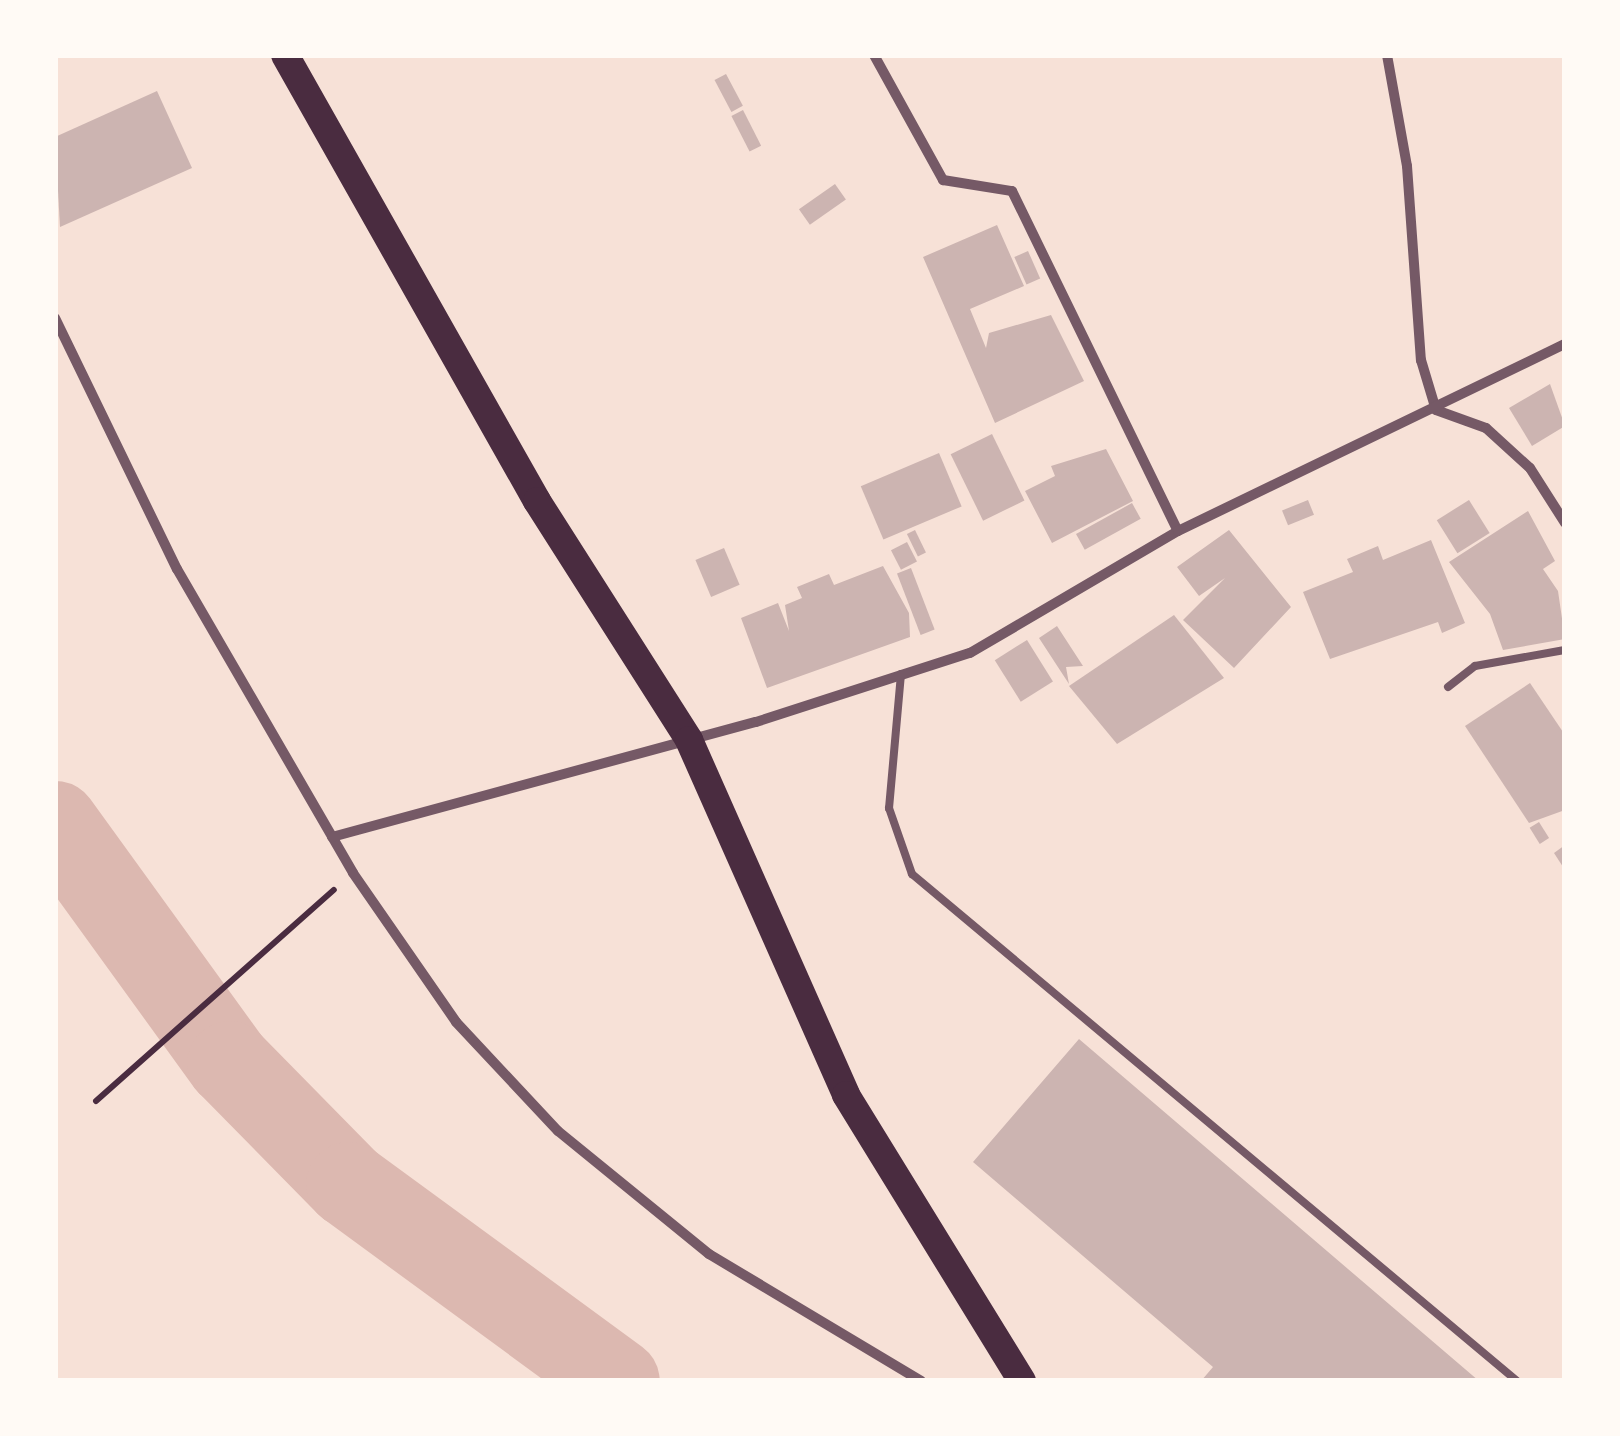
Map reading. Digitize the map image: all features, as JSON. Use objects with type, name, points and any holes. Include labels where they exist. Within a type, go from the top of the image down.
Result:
[{"type":"highway","points":[[286,55],[537,501],[689,740],[846,1094],[1022,1381]]},
{"type":"street","points":[[874,55],[943,180],[1012,192],[1178,531]]},
{"type":"street","points":[[1387,55],[1407,166],[1421,360],[1436,410]]},
{"type":"street","points":[[55,318],[177,569],[353,873],[456,1022],[558,1131],[709,1254],[920,1381]]},
{"type":"street","points":[[332,837],[689,740],[970,652],[1178,531],[1436,410],[1565,344]]},
{"type":"street","points":[[1436,410],[1486,428],[1530,468],[1565,523]]},
{"type":"lane","points":[[1448,687],[1476,666],[1565,650]]},
{"type":"lane","points":[[901,674],[889,808],[912,874],[1517,1381]]},
{"type":"path","points":[[96,1101],[353,873]]},
{"type":"building","points":[[726,74],[743,106],[731,112],[715,80]]},
{"type":"building","points":[[157,91],[192,168],[60,227],[55,137]]},
{"type":"building","points":[[743,110],[761,146],[750,152],[731,116]]},
{"type":"building","points":[[835,184],[846,200],[810,225],[799,209]]},
{"type":"building","points":[[997,225],[1024,286],[970,309],[986,348],[989,333],[1051,315],[1084,381],[995,423],[923,257]]},
{"type":"building","points":[[1028,251],[1040,278],[1026,285],[1014,257]]},
{"type":"building","points":[[1550,384],[1565,426],[1532,446],[1509,408]]},
{"type":"building","points":[[992,434],[1024,501],[983,521],[951,454]]},
{"type":"building","points":[[1106,449],[1133,501],[1052,543],[1025,491],[1055,476],[1051,466]]},
{"type":"building","points":[[939,453],[962,506],[883,540],[861,486]]},
{"type":"building","points":[[1308,500],[1314,515],[1288,525],[1282,510]]},
{"type":"building","points":[[1469,500],[1490,533],[1457,553],[1437,520]]},
{"type":"building","points":[[1132,503],[1141,519],[1085,550],[1076,534]]},
{"type":"building","points":[[1528,511],[1555,561],[1543,569],[1558,591],[1565,639],[1503,650],[1490,614],[1449,562]]},
{"type":"building","points":[[915,530],[926,552],[918,556],[907,534]]},
{"type":"building","points":[[1229,530],[1291,607],[1234,668],[1183,620],[1225,578],[1199,596],[1177,567]]},
{"type":"building","points":[[1431,540],[1465,623],[1442,633],[1438,622],[1330,659],[1303,592],[1353,572],[1347,559],[1378,546],[1383,560]]},
{"type":"building","points":[[907,542],[917,562],[901,570],[891,550]]},
{"type":"building","points":[[724,548],[740,585],[711,597],[695,560]]},
{"type":"building","points":[[883,566],[909,613],[910,637],[767,688],[741,618],[778,603],[789,631],[785,605],[802,598],[797,587],[829,574],[834,585]]},
{"type":"building","points":[[911,568],[935,630],[921,635],[897,573]]},
{"type":"building","points":[[1174,615],[1224,678],[1117,744],[1069,686]]},
{"type":"building","points":[[1057,626],[1083,666],[1066,667],[1069,684],[1039,638]]},
{"type":"building","points":[[1027,640],[1053,682],[1021,702],[995,660]]},
{"type":"building","points":[[1530,683],[1565,735],[1565,810],[1529,823],[1465,726]]},
{"type":"building","points":[[1539,822],[1549,838],[1540,844],[1530,828]]},
{"type":"building","points":[[1565,845],[1565,870],[1554,853]]},
{"type":"building","points":[[1079,1039],[1479,1381],[1201,1381],[1213,1367],[973,1162]]},
{"type":"waterway","points":[[55,823],[229,1063],[348,1184],[617,1381]]}]
